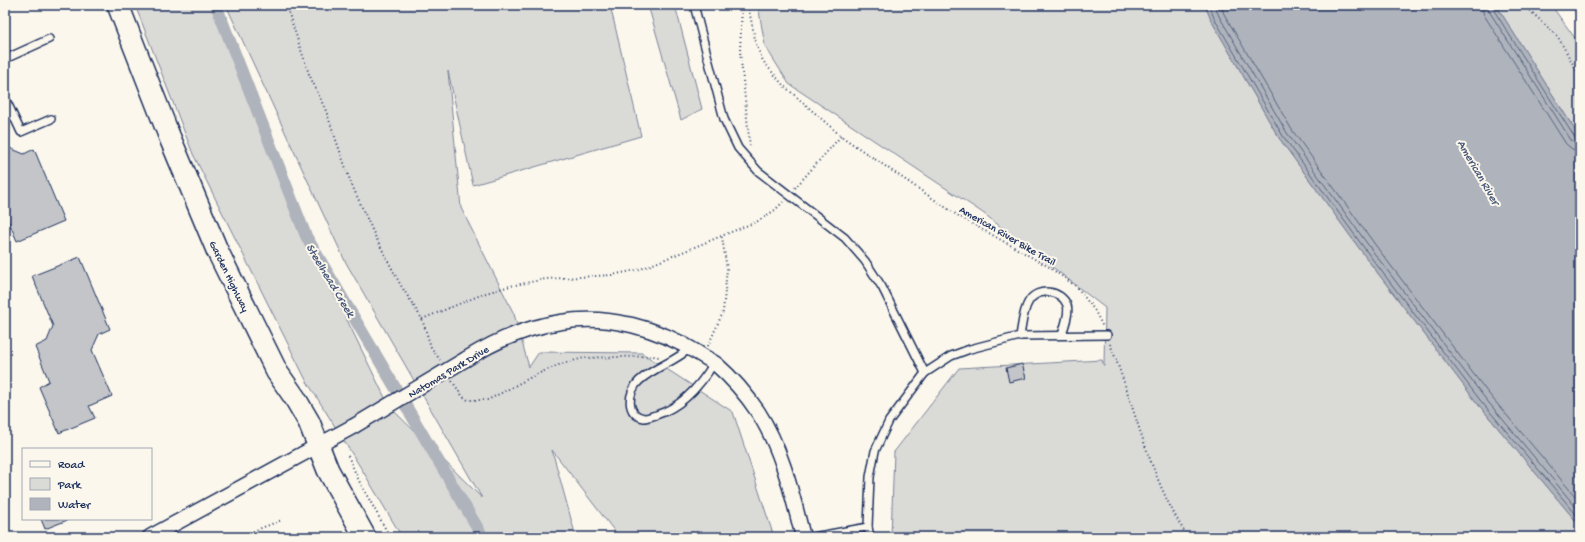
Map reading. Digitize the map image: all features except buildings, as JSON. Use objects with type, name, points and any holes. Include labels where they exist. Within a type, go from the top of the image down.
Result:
[{"type":"main road","name":"Garden Highway","points":[[118,5],[185,175],[217,250],[277,372],[295,398],[308,422],[328,470],[365,537]]},
{"type":"street","name":"Natomas Park Drive","points":[[150,537],[354,426],[485,347],[536,327],[562,321],[589,320],[620,323],[653,331],[690,348],[709,360],[737,385],[758,412],[772,437],[788,481],[803,537]]},
{"type":"lane","points":[[694,5],[724,119],[738,148],[758,171],[845,238],[865,261],[882,287],[926,373]]},
{"type":"lane","points":[[5,60],[49,39]]},
{"type":"lane","points":[[5,98],[20,132],[51,119]]},
{"type":"lane","points":[[1020,336],[1026,307],[1030,299],[1039,293],[1051,292],[1061,297],[1067,306],[1062,335]]},
{"type":"lane","points":[[870,537],[868,527],[870,477],[875,451],[889,421],[926,373],[951,356],[970,349],[1020,336],[1107,335]]},
{"type":"lane","points":[[690,348],[682,356],[654,370],[638,382],[630,393],[630,406],[635,414],[644,418],[661,413],[681,402],[702,382],[709,360]]},
{"type":"lane","points":[[813,537],[868,527]]},
{"type":"path","points":[[286,5],[309,74],[326,111],[351,183],[374,234],[400,284],[422,320],[432,347],[442,364]]},
{"type":"path","points":[[742,5],[740,51],[750,149]]},
{"type":"path","name":"American River Bike Trail","points":[[748,5],[756,44],[763,61],[783,85],[842,136],[957,215],[1049,267],[1077,287],[1095,311],[1107,335],[1119,365],[1154,473],[1169,506],[1188,537]]},
{"type":"path","points":[[1524,5],[1558,37],[1580,77]]},
{"type":"path","points":[[1570,5],[1580,17]]},
{"type":"path","points":[[422,320],[486,293],[510,286],[546,279],[612,275],[634,270],[722,237],[758,221],[775,210],[842,136]]},
{"type":"path","points":[[709,360],[723,312],[727,269],[722,237]]},
{"type":"path","points":[[449,375],[463,397],[468,400],[488,400],[535,375],[561,364],[584,358],[653,356],[672,362]]},
{"type":"path","points":[[348,456],[358,481],[390,537]]},
{"type":"path","points":[[238,537],[282,520]]},
{"type":"green space","points":[[135,5],[213,5],[306,236],[389,406],[482,498],[345,261],[226,5],[610,5],[641,136],[473,185],[448,71],[461,208],[514,314],[529,367],[539,352],[642,353],[733,412],[774,537],[619,537],[552,450],[576,537],[402,537],[306,380],[193,154]]},
{"type":"green space","points":[[648,5],[675,5],[702,109],[681,120]]},
{"type":"green space","points":[[758,5],[1205,5],[1211,20],[1279,138],[1367,259],[1477,403],[1580,526],[1580,534],[1576,537],[891,537],[894,452],[959,368],[1102,360],[1104,366],[1105,308],[983,213],[789,84],[765,46]]},
{"type":"green space","points":[[1496,5],[1551,5],[1580,45],[1580,138]]},
{"type":"water","name":"American River","points":[[1205,5],[1496,5],[1580,138],[1580,526],[1477,403],[1367,259],[1279,138],[1211,20]]},
{"type":"waterway","name":"Steelhead Creek","points":[[216,5],[306,236],[483,537]]}]
